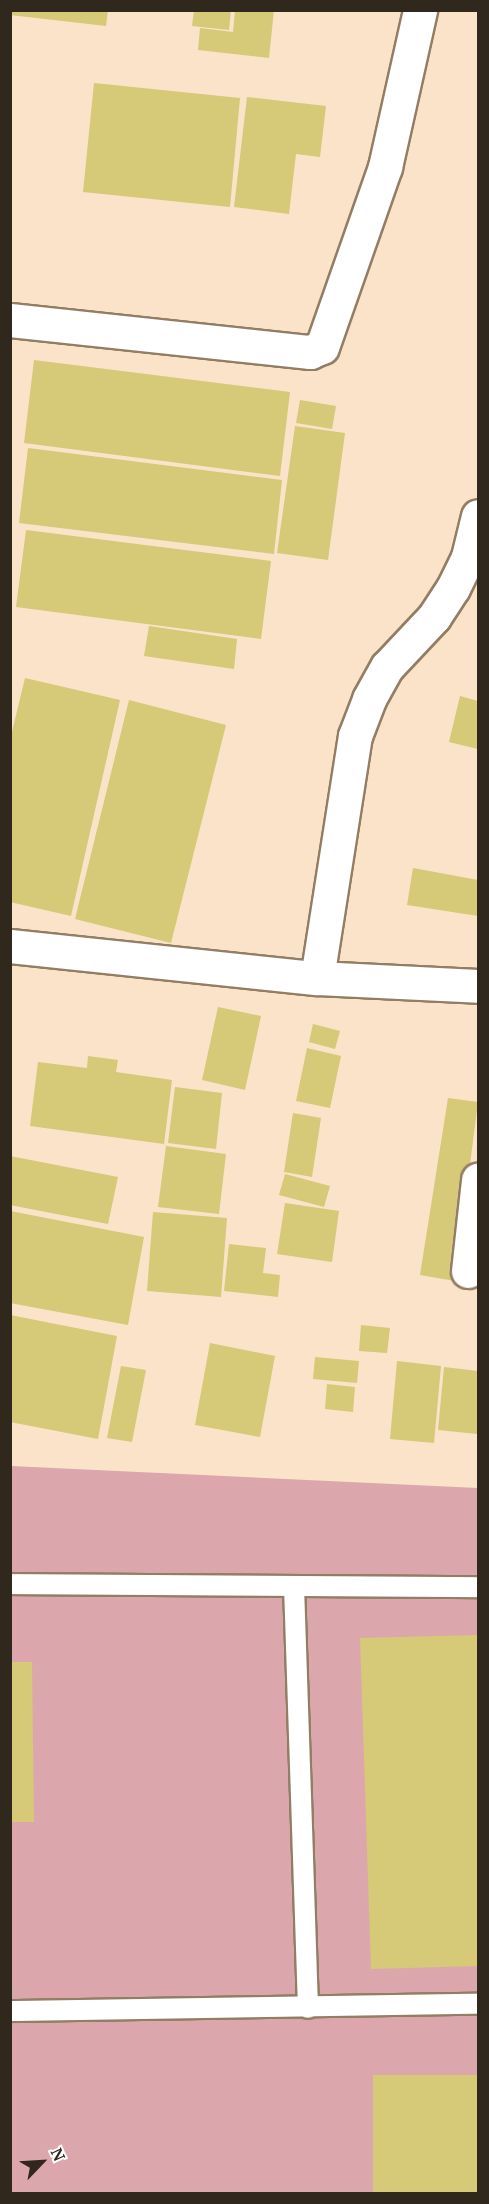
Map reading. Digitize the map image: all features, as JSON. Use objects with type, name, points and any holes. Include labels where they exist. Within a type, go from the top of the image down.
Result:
[{"type":"street","points":[[10,320],[310,352],[322,347],[385,167],[420,10]]},
{"type":"street","points":[[317,978],[355,736],[369,699],[387,668],[434,617],[453,588],[468,557],[478,516]]},
{"type":"street","points":[[10,946],[317,978],[478,986]]},
{"type":"street","points":[[468,1271],[478,1180]]},
{"type":"lane","points":[[10,1584],[478,1587]]},
{"type":"lane","points":[[294,1586],[308,2008]]},
{"type":"lane","points":[[10,2011],[478,2004]]},
{"type":"shaded area","points":[[11,1466],[478,1488],[478,2193],[11,2194]]},
{"type":"building","points":[[10,10],[108,10],[106,26],[10,15]]},
{"type":"building","points":[[194,10],[231,10],[229,30],[192,26]]},
{"type":"building","points":[[235,10],[274,10],[269,58],[198,50],[200,28],[233,32]]},
{"type":"building","points":[[94,83],[240,98],[230,207],[83,192]]},
{"type":"building","points":[[247,97],[326,106],[320,157],[296,154],[289,214],[234,207]]},
{"type":"building","points":[[34,360],[290,392],[280,476],[24,443]]},
{"type":"building","points":[[300,400],[336,406],[332,429],[296,423]]},
{"type":"building","points":[[295,426],[345,433],[328,560],[277,553]]},
{"type":"building","points":[[28,448],[282,480],[274,554],[19,523]]},
{"type":"building","points":[[26,530],[271,561],[261,639],[16,607]]},
{"type":"building","points":[[149,626],[237,639],[234,669],[144,656]]},
{"type":"building","points":[[25,678],[120,700],[71,916],[10,902],[10,740]]},
{"type":"building","points":[[460,696],[478,701],[478,749],[449,742]]},
{"type":"building","points":[[129,700],[226,725],[171,943],[75,919]]},
{"type":"building","points":[[413,868],[478,880],[478,916],[407,905]]},
{"type":"building","points":[[218,1007],[261,1016],[245,1090],[202,1080]]},
{"type":"building","points":[[313,1024],[340,1031],[335,1049],[309,1042]]},
{"type":"building","points":[[307,1048],[341,1056],[330,1108],[296,1101]]},
{"type":"building","points":[[88,1056],[118,1060],[116,1072],[172,1080],[164,1144],[30,1126],[38,1062],[87,1068]]},
{"type":"building","points":[[175,1087],[222,1093],[216,1149],[168,1143]]},
{"type":"building","points":[[448,1098],[478,1102],[455,1281],[420,1275]]},
{"type":"building","points":[[293,1113],[321,1118],[312,1177],[284,1172]]},
{"type":"building","points":[[166,1146],[226,1154],[219,1214],[158,1207]]},
{"type":"building","points":[[10,1156],[118,1177],[108,1224],[10,1205]]},
{"type":"building","points":[[285,1174],[330,1186],[324,1207],[279,1195]]},
{"type":"building","points":[[285,1203],[339,1211],[332,1262],[277,1254]]},
{"type":"building","points":[[10,1211],[144,1237],[128,1325],[10,1303]]},
{"type":"building","points":[[153,1212],[227,1218],[221,1297],[147,1291]]},
{"type":"building","points":[[229,1244],[266,1248],[263,1273],[280,1275],[278,1297],[224,1291]]},
{"type":"building","points":[[10,1315],[117,1336],[98,1439],[10,1422]]},
{"type":"building","points":[[361,1325],[390,1328],[387,1353],[359,1351]]},
{"type":"building","points":[[210,1343],[275,1356],[260,1437],[195,1425]]},
{"type":"building","points":[[315,1357],[359,1361],[357,1383],[313,1379]]},
{"type":"building","points":[[397,1361],[441,1366],[434,1443],[390,1439]]},
{"type":"building","points":[[121,1366],[146,1370],[132,1442],[107,1438]]},
{"type":"building","points":[[444,1367],[478,1371],[477,1434],[438,1430]]},
{"type":"building","points":[[327,1384],[355,1387],[353,1412],[325,1409]]},
{"type":"building","points":[[478,1635],[478,1966],[371,1969],[360,1638]]},
{"type":"building","points":[[10,1662],[32,1662],[34,1822],[10,1822]]},
{"type":"building","points":[[373,2075],[478,2075],[478,2194],[373,2194]]}]
